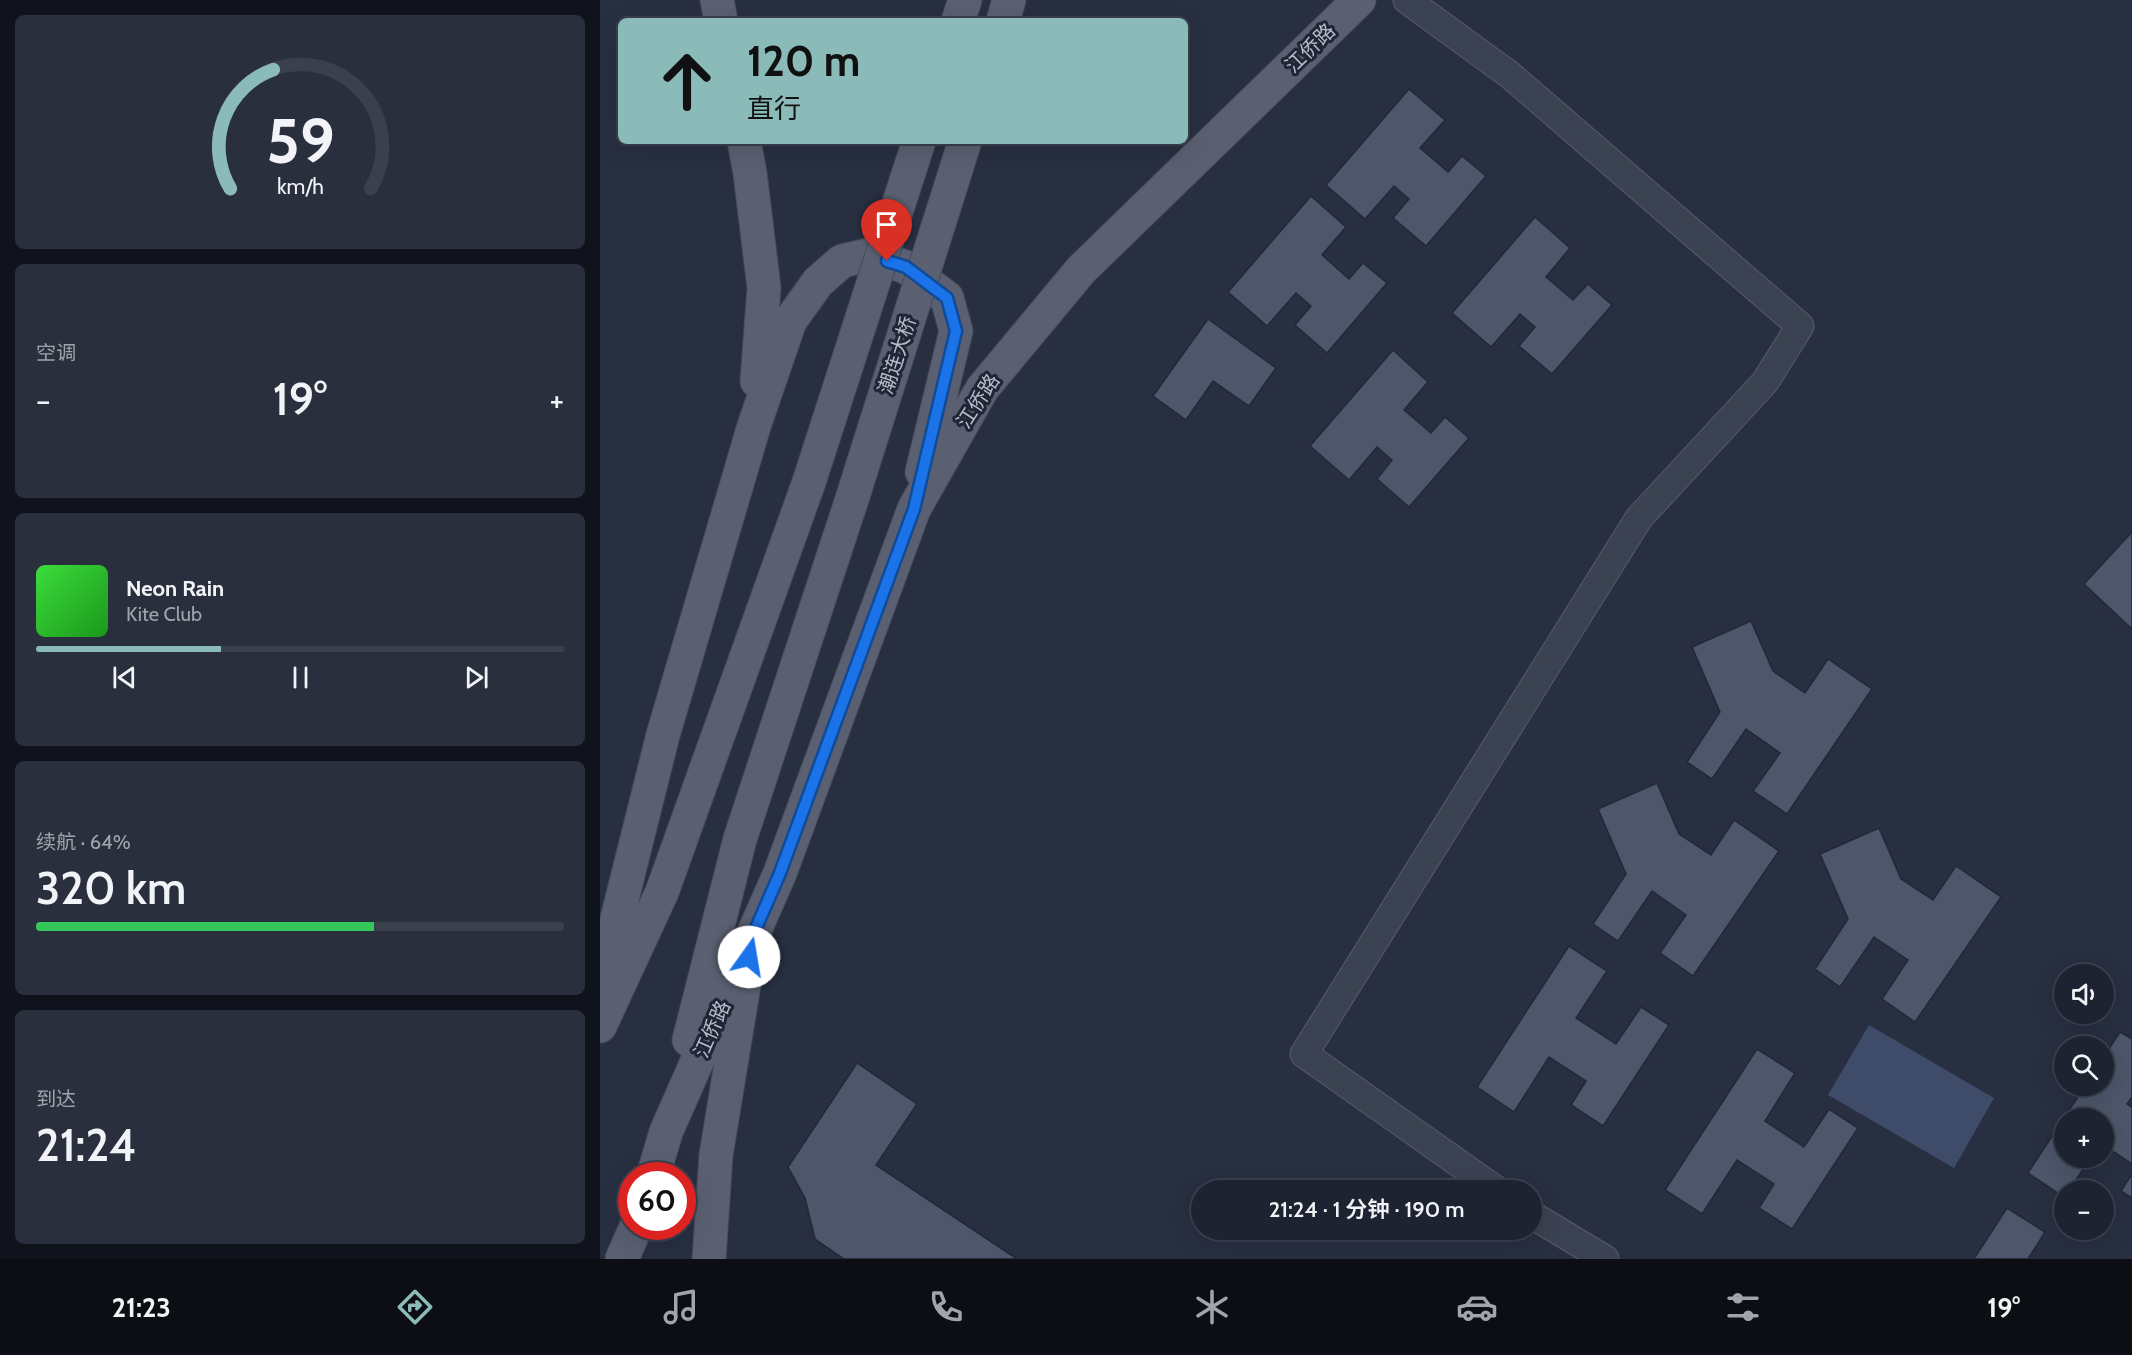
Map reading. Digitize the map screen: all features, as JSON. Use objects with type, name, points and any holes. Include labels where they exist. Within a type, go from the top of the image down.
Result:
[{"type":"main road","points":[[717,0],[720,18]]},
{"type":"main road","points":[[959,18],[965,0]]},
{"type":"main road","points":[[1004,18],[1009,0]]},
{"type":"main road","name":"江侨路","points":[[657,1162],[666,1132],[780,873],[914,509],[982,389],[1081,270],[1359,0]]},
{"type":"main road","points":[[745,144],[764,288],[754,426]]},
{"type":"main road","points":[[600,1026],[662,892],[809,482],[918,144]]},
{"type":"main road","name":"潮连大桥","points":[[666,1132],[740,839],[852,499],[964,144]]},
{"type":"main road","points":[[600,987],[663,735],[754,426],[790,321],[818,282],[842,261],[868,255],[906,267],[947,298],[956,331],[914,509]]},
{"type":"main road","points":[[600,948],[620,905]]},
{"type":"main road","points":[[709,1259],[716,1155],[753,935]]},
{"type":"main road","points":[[622,1259],[630,1240]]},
{"type":"street","points":[[1407,0],[1510,75],[1800,327],[1765,382],[1639,518],[1304,1054],[1482,1180]]},
{"type":"street","points":[[1542,1221],[1605,1259]]},
{"type":"water","points":[[1869,1025],[1994,1098],[1954,1168],[1828,1095]]},
{"type":"building","points":[[1409,89],[1445,120],[1420,148],[1448,172],[1462,156],[1486,176],[1426,246],[1393,218],[1409,199],[1394,186],[1365,219],[1326,185]]},
{"type":"building","points":[[1311,196],[1346,227],[1322,255],[1349,279],[1363,263],[1387,283],[1327,353],[1295,325],[1311,306],[1296,293],[1267,326],[1228,292]]},
{"type":"building","points":[[1535,217],[1570,248],[1546,277],[1573,300],[1588,284],[1612,305],[1552,374],[1519,346],[1535,327],[1520,314],[1491,347],[1452,313]]},
{"type":"building","points":[[1208,319],[1276,368],[1249,406],[1213,381],[1186,420],[1153,396]]},
{"type":"building","points":[[1393,350],[1428,382],[1404,410],[1431,433],[1445,417],[1469,438],[1409,507],[1377,479],[1392,460],[1377,447],[1349,480],[1310,446]]},
{"type":"building","points":[[2132,532],[2132,629],[2084,584]]},
{"type":"building","points":[[1751,621],[1773,671],[1805,693],[1828,659],[1872,689],[1787,814],[1753,791],[1780,753],[1746,729],[1712,779],[1687,762],[1720,712],[1692,647]]},
{"type":"building","points":[[1657,783],[1679,834],[1711,855],[1734,820],[1779,851],[1693,976],[1660,953],[1686,915],[1652,891],[1618,941],[1593,924],[1626,874],[1598,809]]},
{"type":"building","points":[[1879,828],[1901,879],[1933,900],[1956,866],[2001,897],[1915,1022],[1882,999],[1908,960],[1874,937],[1840,987],[1815,969],[1848,919],[1820,854]]},
{"type":"building","points":[[1569,946],[1607,971],[1576,1018],[1616,1044],[1641,1007],[1669,1025],[1603,1126],[1571,1105],[1586,1081],[1549,1057],[1514,1112],[1477,1087]]},
{"type":"building","points":[[2120,1032],[2132,1039],[2132,1097],[2127,1104],[2132,1107],[2132,1164],[2114,1152],[2114,1108],[2071,1108],[2078,1096],[2114,1096],[2114,1041]]},
{"type":"building","points":[[1757,1049],[1795,1073],[1765,1121],[1804,1147],[1829,1109],[1858,1128],[1792,1229],[1759,1208],[1774,1184],[1737,1160],[1702,1214],[1665,1190]]},
{"type":"building","points":[[857,1063],[917,1104],[876,1165],[1017,1259],[844,1259],[815,1239],[805,1198],[788,1167]]},
{"type":"building","points":[[2054,1133],[2054,1168],[2084,1168],[2076,1180],[2054,1180],[2054,1190],[2028,1173]]},
{"type":"building","points":[[2132,1174],[2132,1198],[2121,1191]]},
{"type":"building","points":[[2007,1208],[2045,1232],[2028,1259],[1974,1259]]},
{"type":"route","points":[[749,957],[753,935],[780,873],[914,509],[956,331],[947,298],[906,267],[887,261]]}]
